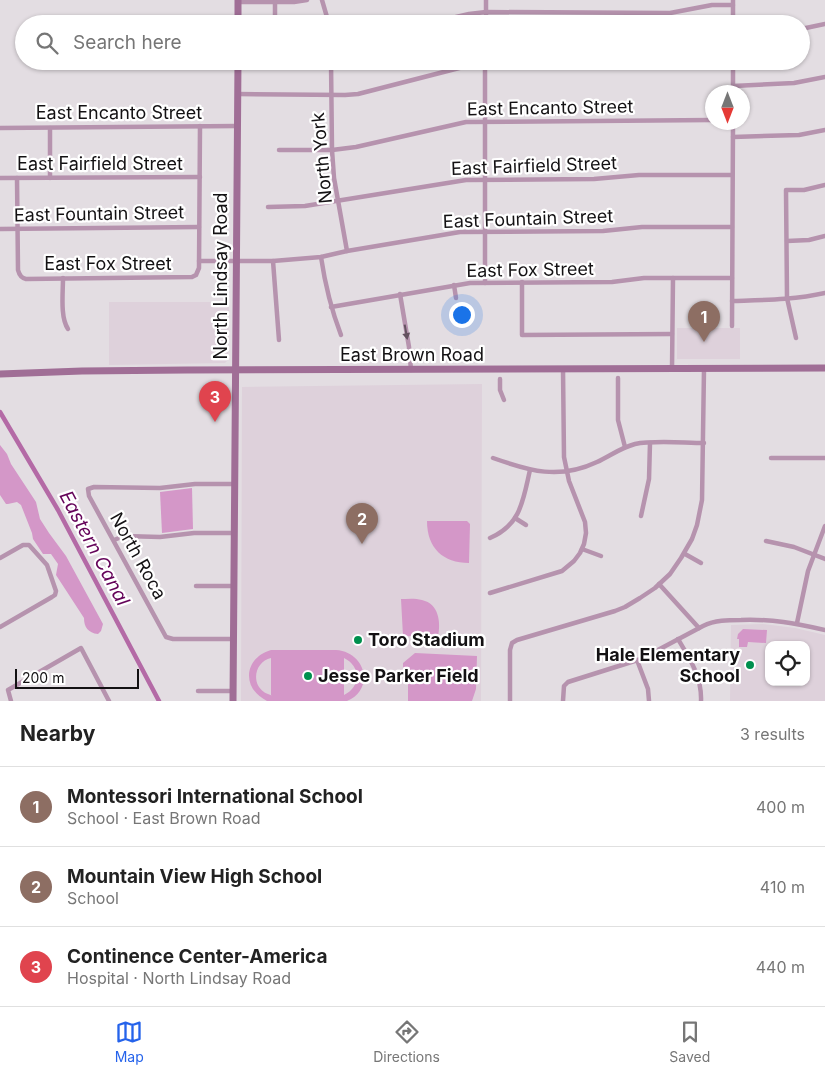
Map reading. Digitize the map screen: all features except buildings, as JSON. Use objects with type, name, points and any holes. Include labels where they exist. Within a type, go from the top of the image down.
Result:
[{"type":"main road","points":[[238,1],[238,15]]},
{"type":"main road","name":"North Lindsay Road","points":[[233,701],[238,70]]},
{"type":"main road","name":"East Brown Road","points":[[0,374],[82,371],[825,368]]},
{"type":"street","points":[[238,1],[294,2],[307,0]]},
{"type":"street","points":[[322,0],[326,15]]},
{"type":"street","points":[[486,0],[486,12]]},
{"type":"street","points":[[275,2],[275,15]]},
{"type":"street","points":[[465,15],[486,12],[670,13],[733,3]]},
{"type":"street","points":[[810,27],[825,24]]},
{"type":"street","name":"North York","points":[[331,70],[334,178],[347,252]]},
{"type":"street","points":[[238,94],[345,95],[365,93],[452,70]]},
{"type":"street","points":[[484,282],[485,70]]},
{"type":"street","points":[[733,70],[733,85]]},
{"type":"street","points":[[750,85],[794,83],[825,76]]},
{"type":"street","name":"East Encanto Street","points":[[279,150],[332,150],[356,147],[466,122],[705,120]]},
{"type":"street","points":[[200,126],[199,261],[236,262]]},
{"type":"street","name":"East Encanto Street","points":[[0,128],[237,126]]},
{"type":"street","points":[[50,128],[50,178]]},
{"type":"street","points":[[732,326],[733,130]]},
{"type":"street","points":[[733,137],[799,135],[825,130]]},
{"type":"street","name":"East Fairfield Street","points":[[268,207],[304,206],[466,180],[594,179],[639,175],[732,175]]},
{"type":"street","name":"East Fairfield Street","points":[[0,178],[200,177]]},
{"type":"street","points":[[17,178],[18,228]]},
{"type":"street","points":[[796,338],[787,298],[786,190],[804,190],[825,185]]},
{"type":"street","name":"East Fountain Street","points":[[0,229],[199,227]]},
{"type":"street","name":"East Fountain Street","points":[[236,262],[321,257],[460,232],[603,231],[642,227],[732,227]]},
{"type":"street","name":"East Fox Street","points":[[18,228],[18,270],[20,276],[26,278],[190,277],[196,275],[199,261]]},
{"type":"street","points":[[787,240],[809,240],[825,236]]},
{"type":"street","points":[[321,257],[331,307],[341,335]]},
{"type":"street","points":[[273,261],[279,340]]},
{"type":"street","points":[[63,278],[63,317],[64,324],[68,329]]},
{"type":"street","name":"East Fox Street","points":[[331,307],[470,283],[612,282],[644,278],[732,278]]},
{"type":"street","points":[[672,369],[673,278]]},
{"type":"street","points":[[522,282],[522,334],[672,334]]},
{"type":"street","points":[[454,285],[456,298]]},
{"type":"street","points":[[732,301],[765,300],[825,293]]},
{"type":"street","points":[[400,294],[411,370]]},
{"type":"street","points":[[490,593],[558,573],[574,561],[582,548],[586,533],[585,522],[566,472],[563,369]]},
{"type":"street","points":[[510,701],[510,650],[512,643],[620,609],[640,598],[659,584],[674,569],[684,554],[695,532],[701,508],[704,442],[704,369]]},
{"type":"street","points":[[618,378],[619,425],[625,447]]},
{"type":"street","points":[[500,379],[500,393],[504,400]]},
{"type":"street","points":[[493,458],[530,470],[566,472],[591,465],[625,447],[640,443],[704,442]]},
{"type":"street","points":[[641,516],[649,479],[650,443]]},
{"type":"street","points":[[771,458],[825,458]]},
{"type":"street","points":[[490,538],[502,532],[515,518],[522,504],[530,470]]},
{"type":"street","name":"North Roca","points":[[234,639],[173,639],[166,637],[89,496],[88,489],[94,487],[160,488],[195,484],[235,484]]},
{"type":"street","points":[[515,518],[526,525]]},
{"type":"street","points":[[797,623],[806,578],[825,526]]},
{"type":"street","points":[[114,540],[124,536],[160,537],[194,533],[234,533]]},
{"type":"street","points":[[766,541],[794,547],[825,559]]},
{"type":"street","points":[[0,558],[27,544],[47,565],[56,593],[0,627]]},
{"type":"street","points":[[582,548],[601,556]]},
{"type":"street","points":[[684,554],[701,563]]},
{"type":"street","points":[[659,584],[699,628]]},
{"type":"street","points":[[196,586],[234,586]]},
{"type":"street","points":[[564,701],[565,684],[569,681],[637,660],[710,623],[726,620],[767,620],[797,623],[825,630]]},
{"type":"street","points":[[678,639],[698,675],[702,701]]},
{"type":"street","points":[[11,701],[8,690],[81,648],[109,701]]},
{"type":"street","points":[[637,660],[648,689],[649,701]]},
{"type":"street","points":[[198,691],[233,692]]},
{"type":"shaded area","points":[[109,302],[229,302],[228,360],[225,363],[109,365]]},
{"type":"shaded area","points":[[677,328],[740,328],[740,359],[677,359]]},
{"type":"shaded area","points":[[482,384],[481,701],[241,701],[242,387]]},
{"type":"shaded area","points":[[0,445],[36,502],[40,519],[66,556],[103,624],[98,634],[87,629],[84,618],[56,575],[58,564],[51,554],[43,554],[33,539],[21,505],[17,502],[6,504],[0,495]]},
{"type":"shaded area","points":[[192,488],[193,529],[162,533],[160,492]]},
{"type":"shaded area","points":[[427,521],[467,521],[470,524],[469,563],[451,560],[438,552],[430,539]]},
{"type":"shaded area","points":[[401,599],[419,599],[432,605],[438,614],[438,637],[403,636]]},
{"type":"shaded area","name":"Hale Elementary School","points":[[763,624],[795,628],[825,635],[825,701],[730,701],[731,625]]},
{"type":"shaded area","points":[[743,629],[767,630],[765,643],[748,642],[747,647],[739,647],[738,634]]},
{"type":"shaded area","name":"Jesse Parker Field","points":[[271,650],[336,650],[346,652],[360,664],[364,680],[356,695],[347,701],[267,701],[253,689],[249,674],[251,666],[262,654]],"holes":[[[271,658],[271,695],[272,696],[260,688],[256,678],[259,667]],[[344,658],[354,666],[357,676],[354,687],[344,695]]]},
{"type":"shaded area","points":[[415,653],[477,656],[476,689],[472,701],[408,701],[408,677],[403,673],[403,663]]},
{"type":"waterway","name":"Eastern Canal","points":[[0,412],[58,510],[159,701]]},
{"type":"place","name":"Montessori International School","points":[[704,342]]},
{"type":"place","name":"Continence Center-America","points":[[215,422]]},
{"type":"place","name":"Mountain View High School","points":[[362,544]]},
{"type":"place","name":"Toro Stadium","points":[[358,640]]},
{"type":"place","name":"Hale Elementary School","points":[[750,665]]},
{"type":"place","name":"Jesse Parker Field","points":[[308,676]]}]
